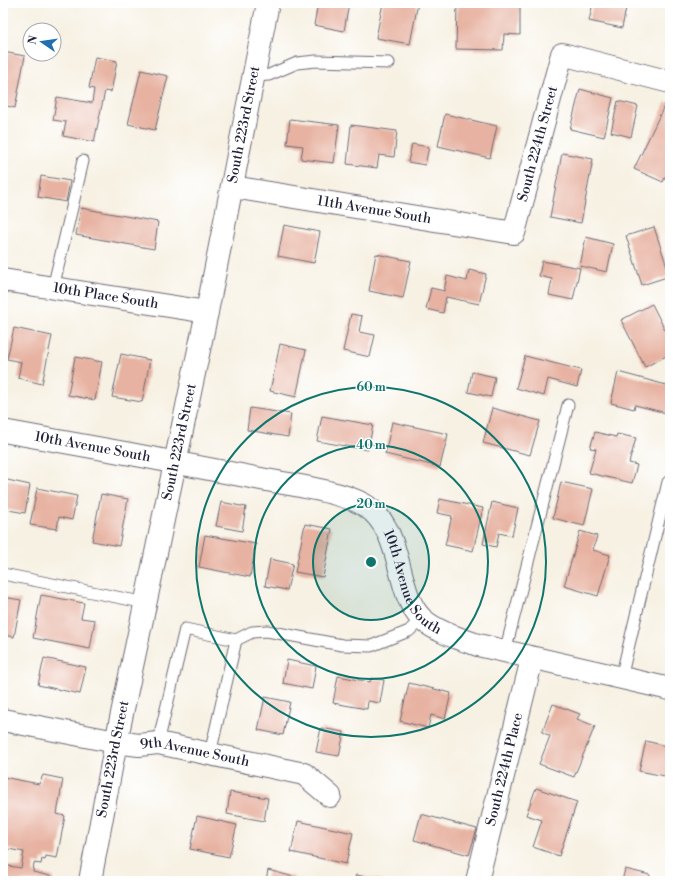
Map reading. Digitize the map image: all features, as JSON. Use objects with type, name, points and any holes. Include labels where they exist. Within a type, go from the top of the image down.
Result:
[{"type":"street","name":"South 223rd Street","points":[[90,881],[116,742],[208,312],[268,3]]},
{"type":"street","name":"South 224th Street","points":[[514,233],[562,54],[670,82]]},
{"type":"street","name":"11th Avenue South","points":[[233,187],[514,233]]},
{"type":"street","name":"10th Place South","points":[[3,280],[208,312]]},
{"type":"street","name":"10th Avenue South","points":[[3,431],[176,462],[317,490],[351,499],[367,506],[379,519],[386,530],[399,559],[413,608],[422,618],[432,625],[455,637],[505,652],[670,689]]},
{"type":"street","name":"South 224th Place","points":[[477,881],[532,658]]},
{"type":"street","name":"9th Avenue South","points":[[3,720],[116,742],[139,745],[158,744],[304,774],[330,796]]},
{"type":"lane","points":[[254,76],[269,75],[297,63],[389,63]]},
{"type":"lane","points":[[53,288],[83,161]]},
{"type":"lane","points":[[505,652],[568,405]]},
{"type":"lane","points":[[621,678],[668,482]]},
{"type":"lane","points":[[3,574],[146,603]]},
{"type":"lane","points":[[158,744],[185,630],[236,640],[252,632],[267,630],[342,645],[371,646],[409,631],[422,618]]},
{"type":"lane","points":[[210,754],[236,640]]},
{"type":"building","points":[[318,3],[349,3],[344,31],[314,25]]},
{"type":"building","points":[[383,3],[418,3],[410,44],[376,38]]},
{"type":"building","points":[[457,3],[520,3],[520,35],[504,34],[503,50],[456,49]]},
{"type":"building","points":[[593,3],[627,3],[622,28],[589,21]]},
{"type":"building","points":[[3,52],[22,55],[22,62],[24,62],[15,108],[3,105]]},
{"type":"building","points":[[95,57],[117,61],[111,92],[105,91],[94,142],[63,136],[66,122],[53,120],[57,97],[92,103],[94,89],[89,88]]},
{"type":"building","points":[[141,70],[168,76],[155,130],[128,124]]},
{"type":"building","points":[[580,89],[613,98],[604,137],[570,129]]},
{"type":"building","points":[[618,101],[638,106],[631,137],[611,132]]},
{"type":"building","points":[[666,102],[670,104],[670,166],[663,182],[634,169]]},
{"type":"building","points":[[445,114],[497,126],[490,158],[438,146]]},
{"type":"building","points":[[290,119],[339,125],[334,163],[301,159],[303,146],[287,144]]},
{"type":"building","points":[[351,125],[397,131],[394,157],[379,155],[377,168],[347,164]]},
{"type":"building","points":[[412,144],[429,147],[425,165],[408,162]]},
{"type":"building","points":[[562,153],[593,159],[581,223],[550,217]]},
{"type":"building","points":[[41,176],[70,181],[66,202],[38,197]]},
{"type":"building","points":[[81,208],[158,222],[154,249],[76,235]]},
{"type":"building","points":[[284,225],[320,232],[314,263],[278,256]]},
{"type":"building","points":[[654,227],[670,276],[642,285],[626,236]]},
{"type":"building","points":[[586,237],[613,244],[607,272],[580,266]]},
{"type":"building","points":[[376,254],[411,261],[403,298],[369,291]]},
{"type":"building","points":[[542,261],[580,268],[573,300],[549,295],[552,279],[539,276]]},
{"type":"building","points":[[469,270],[486,274],[479,304],[446,297],[443,313],[426,309],[431,288],[444,291],[447,276],[467,281]]},
{"type":"building","points":[[652,304],[670,340],[670,354],[645,367],[621,320]]},
{"type":"building","points":[[351,314],[362,316],[359,332],[375,335],[370,357],[343,351]]},
{"type":"building","points":[[14,328],[52,336],[42,384],[18,378],[21,362],[7,359]]},
{"type":"building","points":[[280,344],[306,350],[296,397],[270,391]]},
{"type":"building","points":[[121,354],[150,360],[142,402],[112,397]]},
{"type":"building","points":[[525,356],[581,370],[577,387],[548,379],[544,396],[516,388]]},
{"type":"building","points":[[75,357],[102,362],[95,400],[68,395]]},
{"type":"building","points":[[472,372],[495,377],[491,397],[468,392]]},
{"type":"building","points":[[618,372],[670,386],[670,414],[635,405],[634,409],[611,403]]},
{"type":"building","points":[[250,408],[291,414],[288,437],[247,430]]},
{"type":"building","points":[[492,408],[540,421],[530,455],[483,443]]},
{"type":"building","points":[[322,416],[373,425],[368,450],[317,441]]},
{"type":"building","points":[[392,422],[448,434],[440,467],[385,454]]},
{"type":"building","points":[[595,432],[616,437],[617,434],[636,438],[629,463],[637,465],[632,483],[589,473],[596,449],[590,448]]},
{"type":"building","points":[[3,479],[30,485],[25,513],[3,509]]},
{"type":"building","points":[[561,482],[593,489],[584,526],[553,518]]},
{"type":"building","points":[[37,488],[77,496],[72,520],[59,517],[57,529],[30,525]]},
{"type":"building","points":[[101,494],[128,499],[119,546],[92,541]]},
{"type":"building","points":[[440,499],[483,508],[473,551],[445,545],[452,516],[437,513]]},
{"type":"building","points":[[221,502],[246,507],[242,531],[216,526]]},
{"type":"building","points":[[492,502],[518,508],[512,536],[499,533],[496,547],[483,544]]},
{"type":"building","points":[[305,524],[332,529],[323,577],[295,572]]},
{"type":"building","points":[[580,531],[597,536],[593,550],[610,555],[598,596],[564,586]]},
{"type":"building","points":[[205,535],[256,544],[250,577],[199,567]]},
{"type":"building","points":[[270,559],[293,564],[287,590],[265,586]]},
{"type":"building","points":[[41,595],[84,603],[81,618],[95,620],[90,649],[33,638]]},
{"type":"building","points":[[3,597],[21,600],[14,637],[3,635]]},
{"type":"building","points":[[44,658],[86,667],[80,694],[38,685]]},
{"type":"building","points":[[287,660],[316,666],[312,689],[283,683]]},
{"type":"building","points":[[338,676],[370,682],[371,678],[384,680],[380,703],[368,701],[367,709],[333,703]]},
{"type":"building","points":[[409,683],[451,693],[445,719],[431,715],[428,728],[400,721]]},
{"type":"building","points":[[265,697],[290,702],[283,735],[258,730]]},
{"type":"building","points":[[553,704],[580,714],[577,719],[595,726],[574,777],[539,764],[550,736],[542,732]]},
{"type":"building","points":[[321,728],[344,732],[339,756],[316,752]]},
{"type":"building","points":[[646,741],[670,747],[670,777],[639,771]]},
{"type":"building","points":[[43,775],[63,779],[57,814],[65,816],[57,858],[46,856],[45,860],[42,859],[41,864],[34,863],[33,872],[54,877],[53,881],[3,881],[3,865],[21,868],[24,852],[3,848],[3,777],[39,784]]},
{"type":"building","points":[[536,788],[577,802],[559,856],[533,847],[542,820],[526,815]]},
{"type":"building","points":[[230,792],[268,798],[264,821],[227,814]]},
{"type":"building","points":[[421,814],[477,829],[469,855],[414,840]]},
{"type":"building","points":[[197,816],[237,825],[229,857],[190,849]]},
{"type":"building","points":[[298,821],[353,833],[346,864],[291,852]]},
{"type":"building","points":[[625,869],[650,875],[649,881],[622,881]]},
{"type":"building","points":[[268,870],[294,877],[293,881],[266,881]]},
{"type":"building","points":[[356,875],[380,880],[380,881],[354,881]]}]
